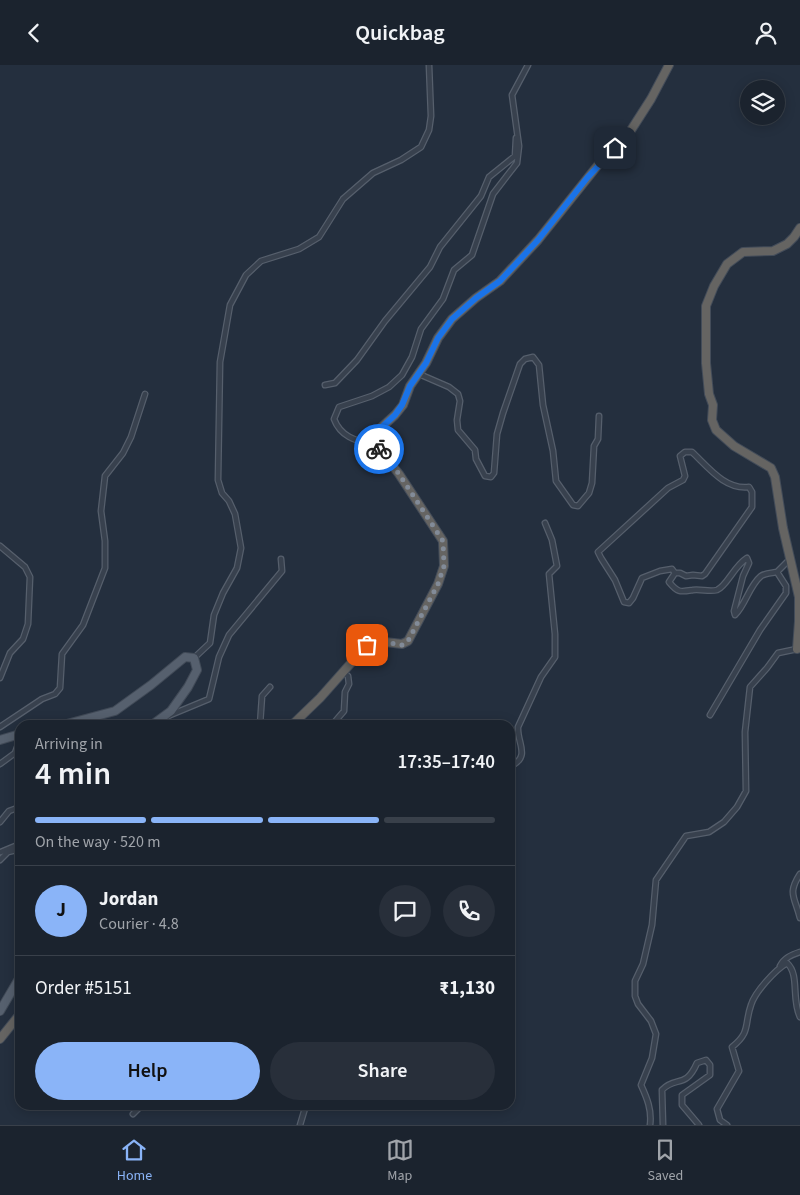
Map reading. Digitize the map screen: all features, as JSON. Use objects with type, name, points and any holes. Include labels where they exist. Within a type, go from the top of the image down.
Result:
[{"type":"highway","points":[[297,720],[367,645],[377,641],[402,645],[408,641],[438,584],[444,566],[443,541],[399,474],[372,440],[373,435],[399,410],[410,386],[419,374],[438,338],[452,319],[476,298],[500,281],[555,220],[602,160],[626,138],[651,99],[669,65]]},
{"type":"highway","points":[[798,649],[799,597],[783,528],[775,477],[771,468],[734,446],[716,430],[712,419],[713,405],[709,394],[706,363],[706,306],[727,264],[743,252],[773,251],[787,244],[800,228]]},
{"type":"highway","points":[[0,1039],[15,1020]]},
{"type":"main road","points":[[82,720],[115,711],[152,685],[185,657],[194,658],[197,670],[188,687],[171,711],[159,720]]},
{"type":"main road","points":[[0,741],[15,736]]},
{"type":"main road","points":[[0,1011],[15,986]]},
{"type":"street","points":[[194,658],[210,643],[214,615],[237,567],[241,547],[235,514],[229,501],[222,493],[218,479],[220,362],[230,305],[246,275],[261,261],[299,249],[320,237],[343,199],[373,173],[401,160],[421,147],[429,130],[430,123],[429,65]]},
{"type":"street","points":[[376,446],[348,437],[337,429],[334,419],[339,407],[372,396],[389,387],[402,375],[412,357],[422,329],[444,299],[454,270],[472,255],[492,194],[517,163],[519,146],[512,95],[528,65]]},
{"type":"street","points":[[324,385],[335,383],[357,360],[385,321],[430,267],[440,247],[481,196],[489,177],[515,156],[517,125]]},
{"type":"street","points":[[419,374],[449,387],[458,394],[460,401],[457,420],[458,430],[475,450],[476,459],[485,476],[491,477],[494,473],[497,434],[502,413],[520,364],[525,359],[533,357],[539,365],[542,405],[553,451],[556,481],[573,505],[578,506],[589,493],[594,446],[598,439],[598,416]]},
{"type":"street","points":[[0,727],[42,699],[55,694],[60,688],[62,654],[83,625],[105,568],[105,541],[101,511],[105,476],[123,453],[131,437],[145,394]]},
{"type":"street","points":[[685,452],[692,452],[706,468],[719,478],[742,488],[750,487],[752,507],[706,574],[702,576],[686,576],[675,573],[672,569],[660,571],[642,578],[633,598],[629,603],[624,602],[615,579],[598,551],[668,488],[683,480],[685,475],[680,456],[685,452]]},
{"type":"street","points":[[515,764],[520,761],[523,754],[517,735],[518,727],[541,677],[555,657],[555,634],[549,574],[557,566],[552,540],[545,523]]},
{"type":"street","points":[[0,546],[25,567],[30,577],[28,624],[23,639],[10,653],[0,678]]},
{"type":"street","points":[[675,573],[669,582],[675,589],[684,593],[694,590],[715,591],[722,587],[740,562],[747,558],[749,563],[743,575],[734,611],[735,615],[742,608],[756,583],[763,575],[777,572],[790,559]]},
{"type":"street","points":[[162,720],[210,699],[219,657],[229,635],[282,571],[281,559]]},
{"type":"street","points":[[710,715],[760,630],[786,593],[786,586],[777,572]]},
{"type":"street","points":[[650,1125],[649,1105],[641,1085],[652,1058],[656,1034],[651,1021],[638,1004],[635,995],[635,981],[643,964],[652,925],[656,880],[686,836],[709,832],[724,822],[738,807],[746,791],[745,732],[750,687],[778,653],[798,649]]},
{"type":"street","points":[[336,720],[344,711],[345,692],[349,684],[348,677],[343,672]]},
{"type":"street","points":[[260,720],[262,696],[270,687]]},
{"type":"street","points":[[0,764],[15,753]]},
{"type":"street","points":[[0,822],[9,811],[15,809]]},
{"type":"street","points":[[1,852],[15,846]]},
{"type":"street","points":[[0,860],[8,852],[15,850]]},
{"type":"street","points":[[800,874],[793,885],[793,896],[800,918]]},
{"type":"street","points":[[727,1125],[720,1120],[717,1109],[739,1071],[732,1047],[743,1039],[753,999],[779,968],[783,960],[800,952]]},
{"type":"street","points":[[779,968],[787,963],[795,967],[800,977],[797,1003],[800,1017]]},
{"type":"street","points":[[663,1125],[662,1090],[668,1084],[681,1082],[688,1078],[697,1063],[706,1060],[710,1065],[710,1075],[682,1095],[682,1105],[699,1125]]},
{"type":"street","points":[[132,1114],[136,1110]]},
{"type":"street","points":[[300,1125],[304,1110]]},
{"type":"way so far","points":[[367,645],[377,641],[402,645],[408,641],[438,584],[444,566],[443,541],[399,474],[379,449]]},
{"type":"route","points":[[379,449],[372,440],[373,435],[395,415],[402,405],[410,386],[426,363],[438,338],[452,319],[476,298],[500,281],[555,220],[602,160],[615,148]]}]
